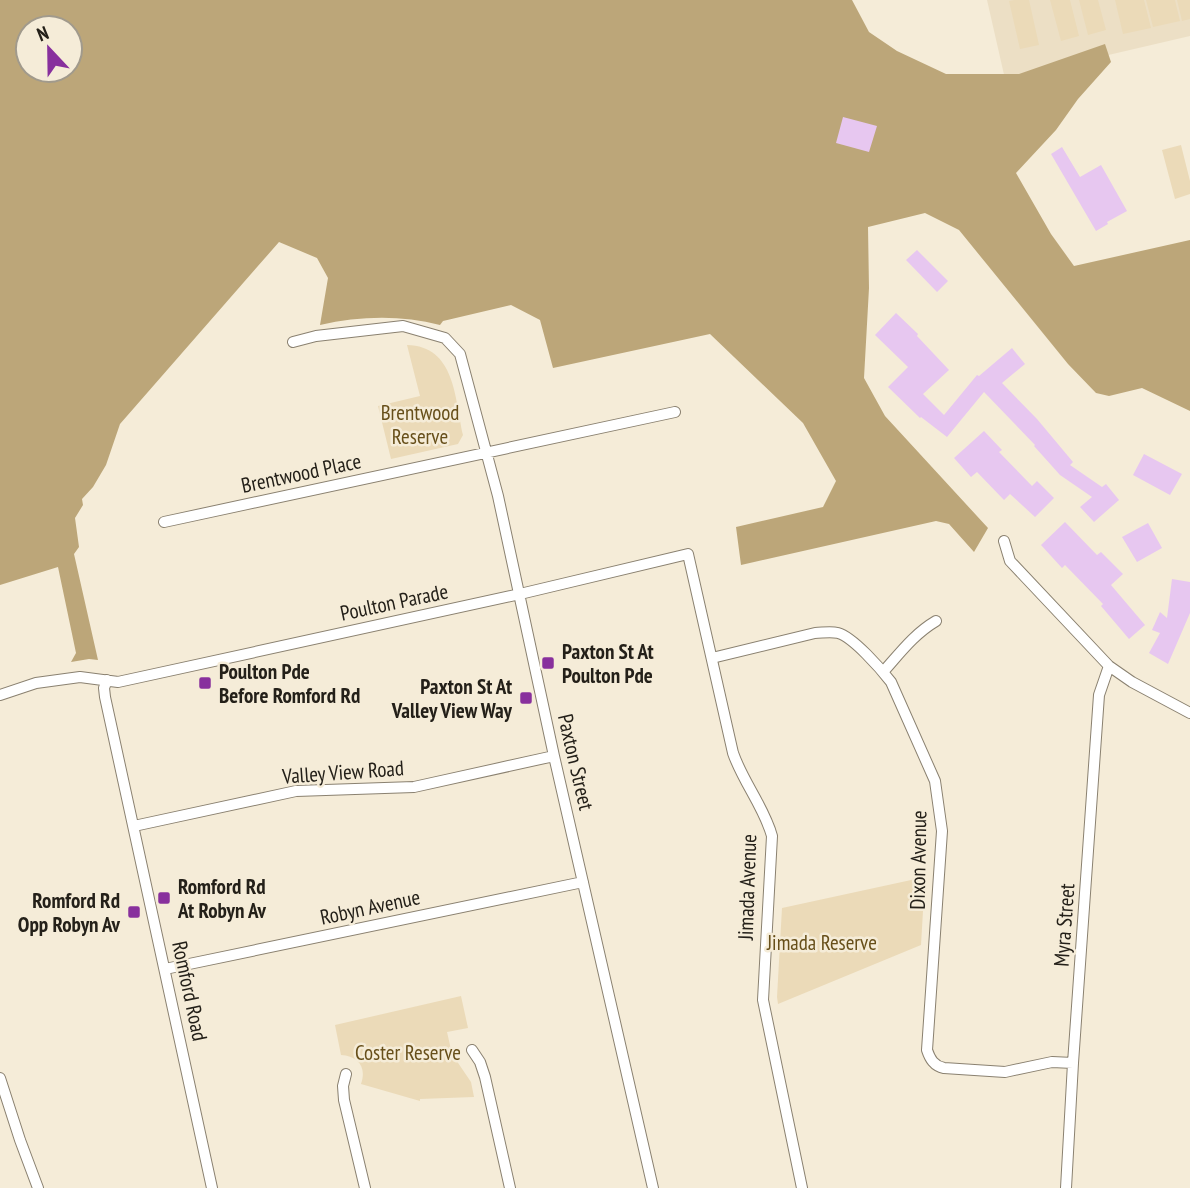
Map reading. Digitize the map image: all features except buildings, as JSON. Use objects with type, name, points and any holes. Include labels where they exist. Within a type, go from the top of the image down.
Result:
[{"type":"street","name":"Paxton Street","points":[[293,342],[316,336],[403,326],[445,338],[460,354],[488,453],[653,1188]]},
{"type":"street","name":"Brentwood Place","points":[[164,522],[675,412]]},
{"type":"street","points":[[1004,541],[1010,561],[1109,666],[1132,682],[1190,713]]},
{"type":"street","name":"Poulton Parade","points":[[0,695],[36,683],[80,677],[118,682],[520,594],[688,554]]},
{"type":"street","name":"Jimada Avenue","points":[[688,554],[733,753],[742,776],[769,824],[772,836],[763,1000],[802,1188]]},
{"type":"street","points":[[883,672],[915,636],[936,621]]},
{"type":"street","name":"Dixon Avenue","points":[[712,658],[829,632],[846,637],[883,672],[891,682],[930,767],[935,782],[942,831],[927,1050],[930,1058],[938,1067],[1005,1072],[1052,1062],[1073,1063]]},
{"type":"street","name":"Myra Street","points":[[1066,1188],[1099,695],[1109,666]]},
{"type":"street","name":"Romford Road","points":[[107,680],[104,688],[212,1188]]},
{"type":"street","name":"Valley View Road","points":[[134,826],[296,791],[414,787],[554,756]]},
{"type":"street","name":"Robyn Avenue","points":[[165,969],[583,882]]},
{"type":"street","points":[[472,1050],[485,1077],[510,1188]]},
{"type":"street","points":[[346,1074],[344,1100],[365,1188]]},
{"type":"street","points":[[0,1078],[38,1188]]},
{"type":"shaded area","points":[[0,0],[852,0],[869,32],[897,51],[946,74],[1019,74],[1105,44],[1111,62],[1078,99],[1056,130],[1016,173],[1051,234],[1074,266],[1190,240],[1190,411],[1142,388],[1109,396],[1096,393],[1068,364],[959,230],[925,213],[868,227],[869,288],[864,378],[885,416],[988,528],[974,552],[949,524],[936,521],[741,565],[736,527],[823,507],[836,481],[803,423],[710,334],[553,368],[540,320],[511,305],[443,321],[440,325],[380,318],[320,325],[328,278],[317,258],[279,242],[120,424],[106,465],[82,499],[83,505],[75,518],[79,547],[74,554],[98,660],[71,662],[76,653],[58,567],[0,585]]},
{"type":"shaded area","points":[[987,0],[1190,0],[1190,36],[1005,79]]},
{"type":"green space","points":[[1029,0],[1039,45],[1020,49],[1009,1]]},
{"type":"green space","points":[[1050,0],[1070,0],[1079,36],[1061,41]]},
{"type":"green space","points":[[1079,0],[1098,0],[1106,30],[1088,35]]},
{"type":"green space","points":[[1115,0],[1144,0],[1151,28],[1123,34]]},
{"type":"green space","points":[[1146,0],[1175,0],[1180,21],[1153,27]]},
{"type":"green space","points":[[1177,0],[1190,0],[1190,19],[1182,21]]},
{"type":"green space","points":[[1181,145],[1190,181],[1190,194],[1175,199],[1162,150]]},
{"type":"green space","name":"Brentwood Reserve","points":[[407,345],[435,354],[444,364],[450,376],[463,435],[458,444],[391,459],[378,406],[420,396]]},
{"type":"green space","name":"Jimada Reserve","points":[[925,877],[921,945],[778,1004],[782,908]]},
{"type":"green space","name":"Coster Reserve","points":[[461,996],[468,1028],[447,1032],[452,1054],[471,1082],[474,1097],[420,1101],[361,1084],[363,1072],[360,1064],[341,1055],[335,1025]]},
{"type":"place","name":"Paxton St At Poulton Pde","points":[[548,663]]},
{"type":"place","name":"Poulton Pde Before Romford Rd","points":[[205,683]]},
{"type":"place","name":"Paxton St At Valley View Way","points":[[526,698]]},
{"type":"place","name":"Romford Rd At Robyn Av","points":[[164,898]]},
{"type":"place","name":"Romford Rd Opp Robyn Av","points":[[134,912]]}]
